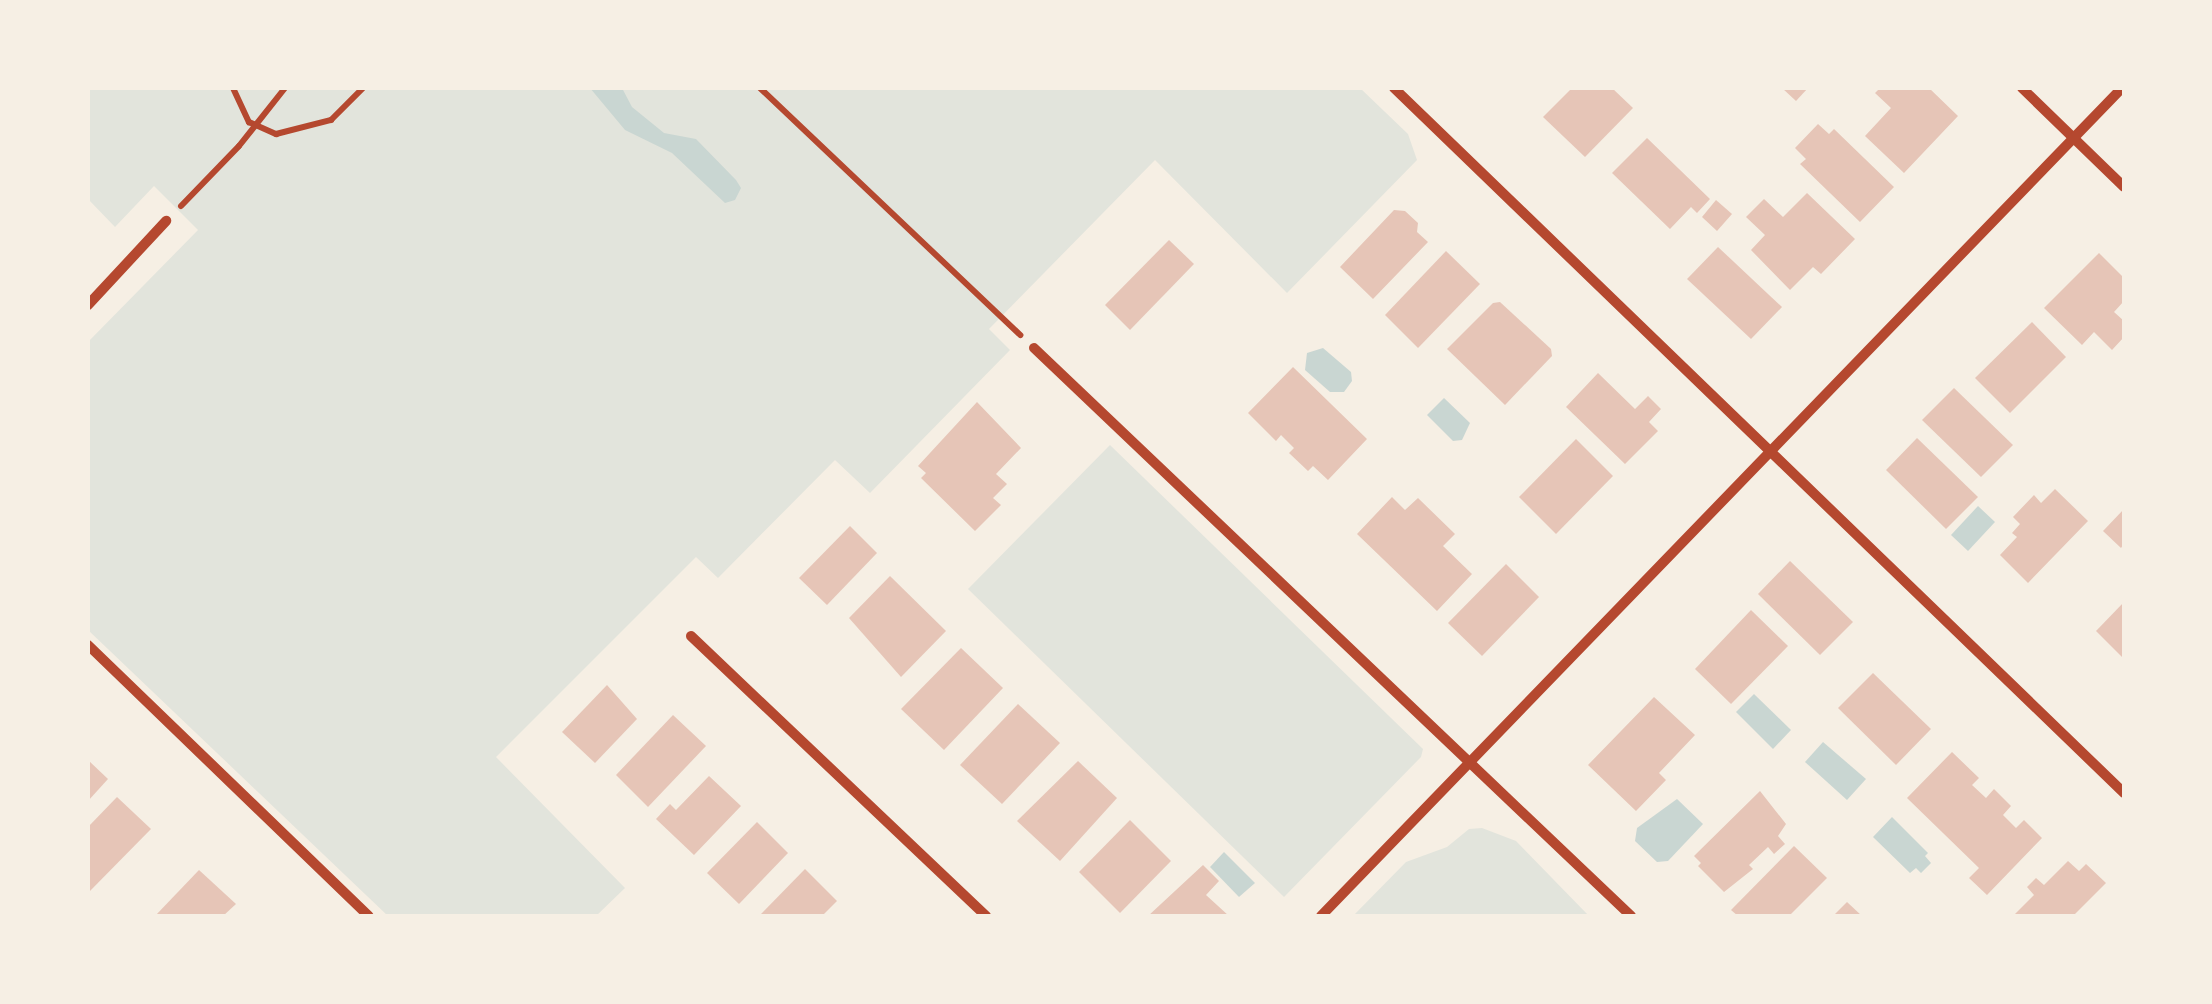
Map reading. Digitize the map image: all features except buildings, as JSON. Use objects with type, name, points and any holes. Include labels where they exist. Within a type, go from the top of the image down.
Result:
[{"type":"street","points":[[1394,88],[2124,793]]},
{"type":"street","points":[[2022,88],[2124,187]]},
{"type":"street","points":[[1321,916],[2122,88]]},
{"type":"street","points":[[88,306],[166,221]]},
{"type":"street","points":[[1034,348],[1631,916]]},
{"type":"street","points":[[691,636],[986,916]]},
{"type":"street","points":[[88,645],[369,916]]},
{"type":"path","points":[[233,88],[240,110],[255,126],[276,134],[315,127],[344,111],[363,88]]},
{"type":"path","points":[[166,221],[255,126],[284,88]]},
{"type":"path","points":[[760,88],[1034,348]]},
{"type":"shaded area","points":[[88,88],[1360,88],[1408,134],[1417,160],[1287,293],[1155,160],[989,329],[1010,350],[870,493],[835,460],[718,578],[696,557],[496,757],[625,888],[596,916],[388,916],[88,630],[88,342],[198,230],[154,186],[115,227],[88,199]]},
{"type":"shaded area","points":[[590,88],[622,88],[632,107],[664,133],[696,139],[736,180],[741,188],[735,200],[725,203],[672,153],[625,130]]},
{"type":"shaded area","points":[[1323,348],[1351,372],[1352,381],[1344,392],[1330,392],[1305,370],[1307,353]]},
{"type":"shaded area","points":[[1444,398],[1470,423],[1462,440],[1453,441],[1427,415]]},
{"type":"shaded area","points":[[1110,445],[1423,749],[1421,757],[1284,897],[968,589]]},
{"type":"shaded area","points":[[1978,506],[1995,522],[1968,551],[1951,535]]},
{"type":"shaded area","points":[[1754,694],[1791,730],[1773,749],[1736,712]]},
{"type":"shaded area","points":[[1823,742],[1866,779],[1847,800],[1805,762]]},
{"type":"shaded area","points":[[1677,799],[1703,824],[1668,861],[1657,862],[1635,841],[1637,828]]},
{"type":"shaded area","points":[[1892,817],[1928,853],[1925,856],[1931,863],[1921,873],[1916,868],[1910,873],[1873,837]]},
{"type":"shaded area","points":[[1482,828],[1516,841],[1589,916],[1353,916],[1406,862],[1447,847],[1469,829]]},
{"type":"shaded area","points":[[1224,852],[1255,883],[1239,897],[1210,867]]}]
